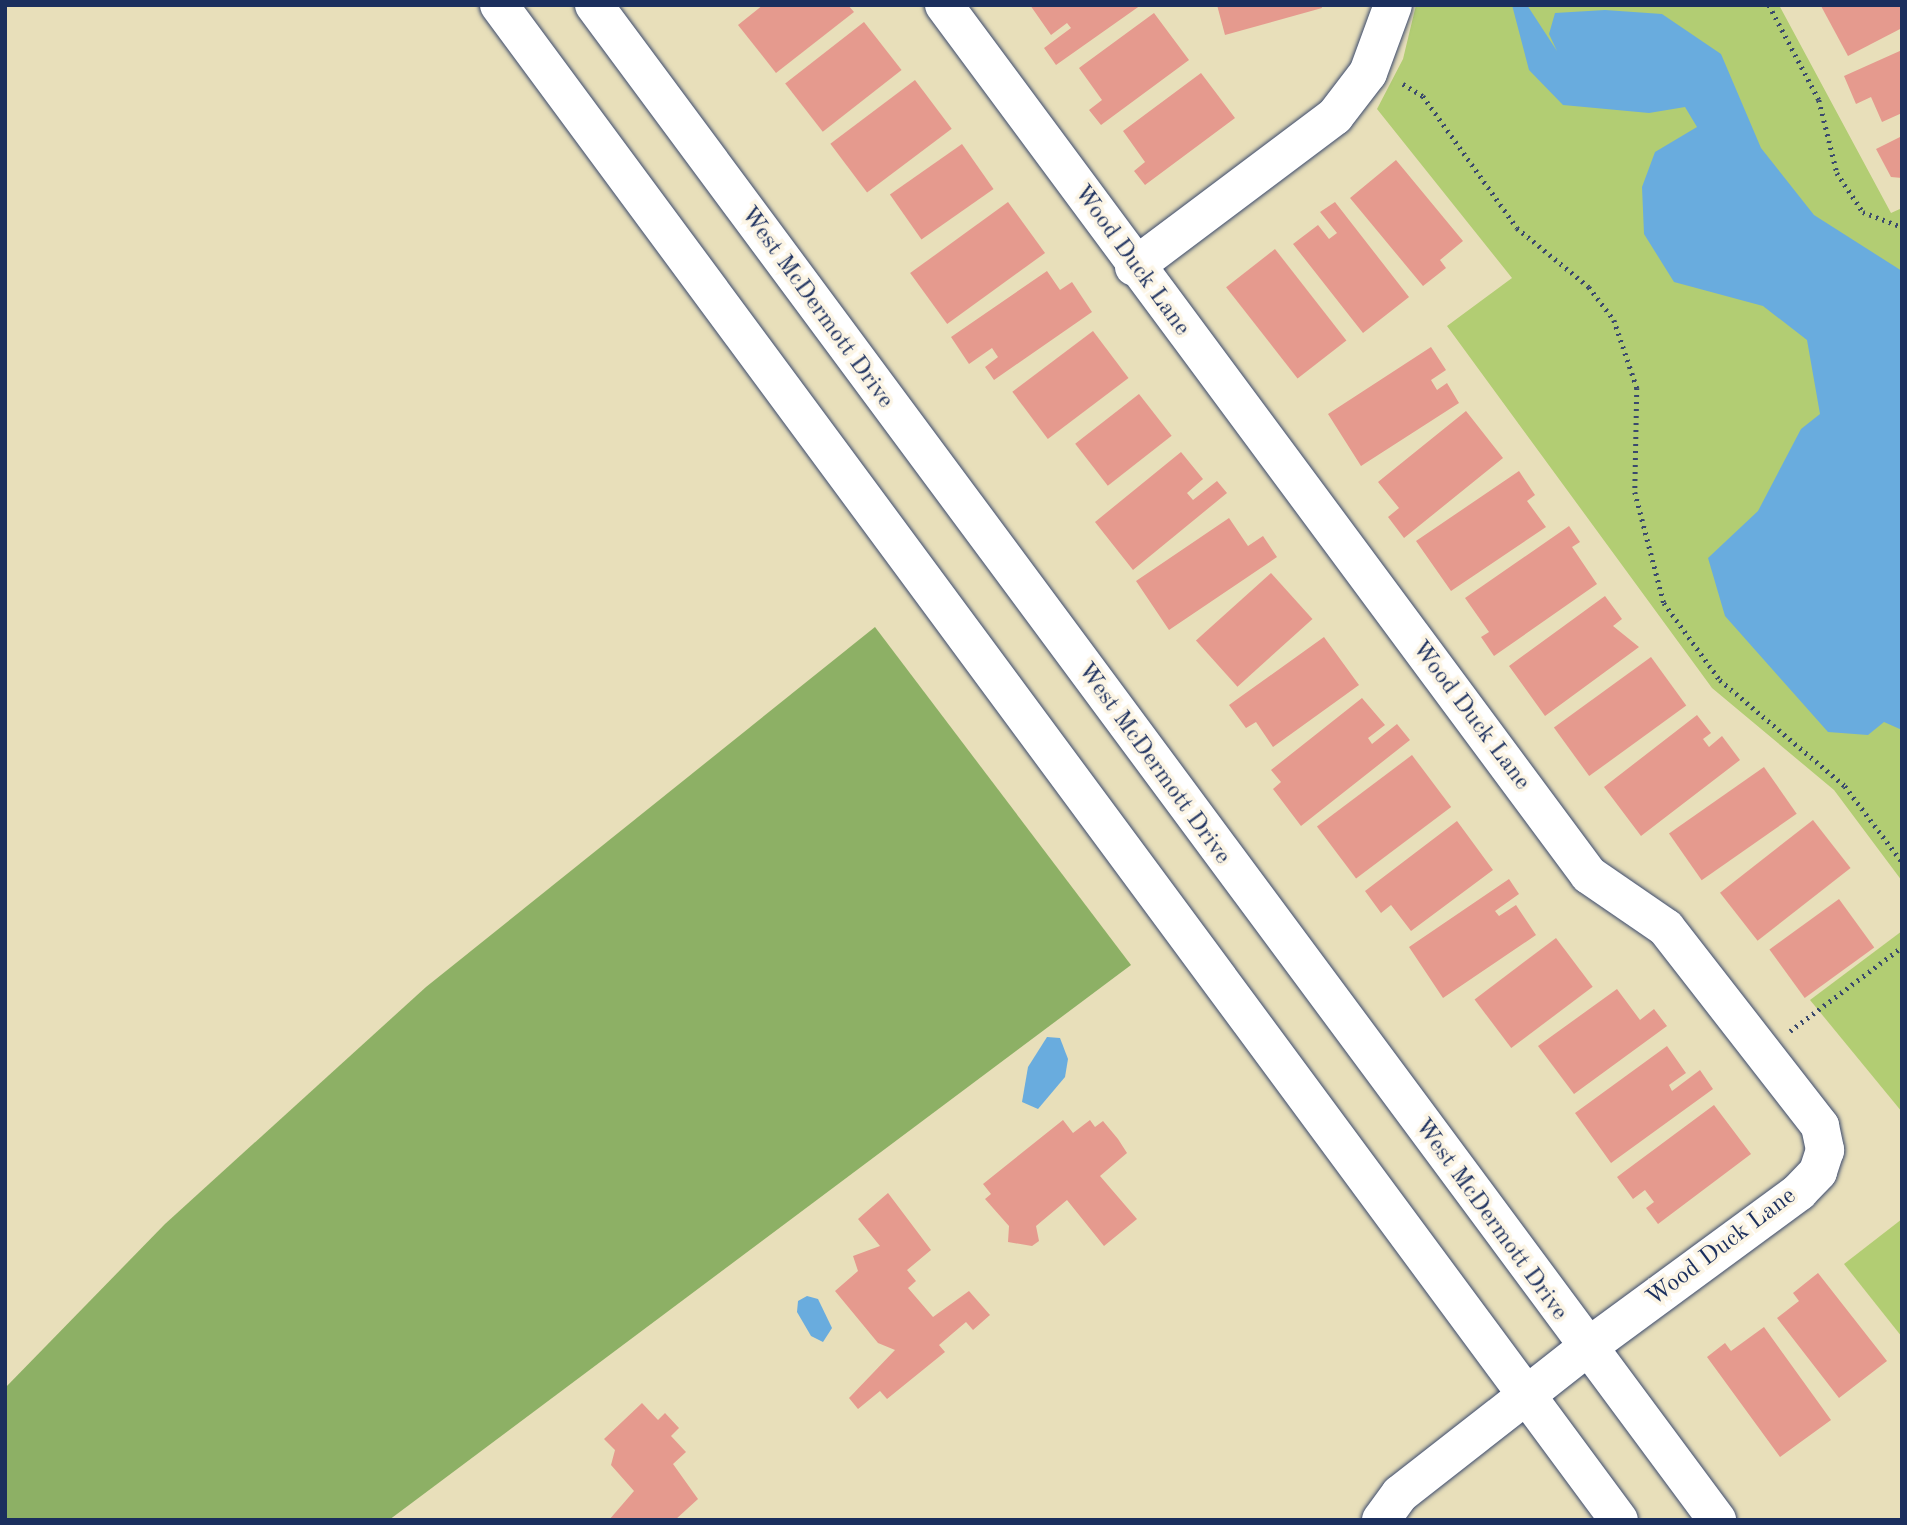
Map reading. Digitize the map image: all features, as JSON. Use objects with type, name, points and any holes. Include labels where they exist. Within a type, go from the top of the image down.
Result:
[{"type":"main road","points":[[499,5],[1524,1397],[1619,1520]]},
{"type":"main road","name":"West McDermott Drive","points":[[594,5],[1585,1349],[1717,1520]]},
{"type":"main road","name":"Wood Duck Lane","points":[[944,5],[1135,267],[1589,875],[1666,928],[1764,1050],[1820,1126],[1825,1150],[1818,1172],[1781,1208],[1585,1349],[1400,1494],[1381,1520]]},
{"type":"main road","points":[[1135,267],[1335,116],[1368,73],[1393,5]]},
{"type":"path","points":[[1769,5],[1819,100],[1837,173],[1863,212],[1902,227]]},
{"type":"path","points":[[1402,83],[1423,96],[1517,228],[1589,287],[1614,320],[1637,388],[1635,492],[1664,603],[1720,680],[1845,786],[1902,862]]},
{"type":"path","points":[[1764,1050],[1902,947]]},
{"type":"green space","points":[[1416,5],[1779,5],[1891,213],[1902,208],[1902,881],[1834,790],[1712,688],[1447,326],[1512,278],[1377,109],[1403,59]]},
{"type":"green space","points":[[875,627],[1131,965],[389,1520],[5,1520],[5,1388],[165,1224],[426,987]]},
{"type":"green space","points":[[1902,931],[1902,1112],[1810,1000]]},
{"type":"green space","points":[[1902,1219],[1902,1337],[1844,1264]]},
{"type":"water","points":[[1512,5],[1527,5],[1557,51],[1549,34],[1555,13],[1605,10],[1662,14],[1721,54],[1761,148],[1814,215],[1902,271],[1902,730],[1884,722],[1868,735],[1828,732],[1725,616],[1708,558],[1758,511],[1801,429],[1820,414],[1807,340],[1763,306],[1674,282],[1644,234],[1642,187],[1655,152],[1697,127],[1685,107],[1649,113],[1563,105],[1529,70]]},
{"type":"water","points":[[1047,1037],[1060,1038],[1068,1059],[1065,1077],[1038,1109],[1022,1102],[1028,1067]]},
{"type":"water","points":[[807,1296],[818,1299],[832,1328],[823,1342],[811,1336],[797,1312],[798,1301]]},
{"type":"building","points":[[763,5],[848,5],[854,12],[776,73],[738,25]]},
{"type":"building","points":[[1030,5],[1141,5],[1056,65],[1044,48],[1071,28],[1067,23],[1051,35]]},
{"type":"building","points":[[1217,5],[1321,5],[1322,8],[1225,35]]},
{"type":"building","points":[[1902,5],[1902,28],[1848,56],[1821,6]]},
{"type":"building","points":[[1154,13],[1189,60],[1101,125],[1089,110],[1102,100],[1079,68]]},
{"type":"building","points":[[864,22],[902,70],[823,132],[785,84]]},
{"type":"building","points":[[1902,50],[1902,113],[1882,122],[1871,97],[1856,104],[1844,76]]},
{"type":"building","points":[[1201,73],[1235,118],[1145,185],[1134,171],[1145,162],[1123,131]]},
{"type":"building","points":[[915,80],[952,129],[867,193],[830,144]]},
{"type":"building","points":[[1902,136],[1902,178],[1891,177],[1876,149]]},
{"type":"building","points":[[962,144],[994,189],[921,240],[890,194]]},
{"type":"building","points":[[1396,160],[1463,241],[1440,260],[1446,268],[1423,286],[1350,198]]},
{"type":"building","points":[[1008,202],[1045,253],[947,324],[910,273]]},
{"type":"building","points":[[1335,202],[1409,297],[1363,333],[1293,244],[1318,225],[1329,239],[1337,233],[1320,212]]},
{"type":"building","points":[[1275,249],[1346,340],[1298,379],[1226,287]]},
{"type":"building","points":[[1047,271],[1060,290],[1072,282],[1092,312],[994,380],[985,367],[998,357],[992,348],[969,364],[951,337]]},
{"type":"building","points":[[1093,331],[1129,378],[1048,439],[1012,392]]},
{"type":"building","points":[[1431,347],[1446,370],[1431,380],[1437,390],[1447,383],[1459,403],[1361,466],[1328,414]]},
{"type":"building","points":[[1139,394],[1172,436],[1108,486],[1075,444]]},
{"type":"building","points":[[1466,411],[1503,458],[1404,538],[1388,517],[1399,508],[1378,482]]},
{"type":"building","points":[[1181,452],[1203,479],[1187,493],[1193,500],[1217,481],[1227,493],[1133,570],[1095,522]]},
{"type":"building","points":[[1519,471],[1535,495],[1527,501],[1546,527],[1451,591],[1416,541]]},
{"type":"building","points":[[1229,518],[1248,546],[1263,536],[1277,557],[1169,630],[1136,581]]},
{"type":"building","points":[[1569,526],[1580,542],[1572,547],[1597,584],[1494,656],[1481,637],[1489,632],[1465,598]]},
{"type":"building","points":[[1271,573],[1312,619],[1237,687],[1196,641]]},
{"type":"building","points":[[1605,596],[1622,619],[1613,626],[1639,647],[1545,716],[1509,666]]},
{"type":"building","points":[[1324,637],[1359,685],[1273,747],[1256,722],[1246,728],[1229,705]]},
{"type":"building","points":[[1651,657],[1686,706],[1589,776],[1554,728]]},
{"type":"building","points":[[1362,698],[1385,725],[1368,738],[1372,744],[1397,724],[1410,740],[1301,826],[1273,789],[1281,782],[1271,770]]},
{"type":"building","points":[[1697,715],[1711,733],[1703,739],[1709,747],[1722,736],[1740,760],[1641,836],[1604,787]]},
{"type":"building","points":[[1412,755],[1451,807],[1356,879],[1317,827]]},
{"type":"building","points":[[1764,767],[1797,814],[1702,880],[1669,834]]},
{"type":"building","points":[[1813,820],[1851,868],[1758,941],[1720,893]]},
{"type":"building","points":[[1457,821],[1493,870],[1411,931],[1391,905],[1381,913],[1365,891]]},
{"type":"building","points":[[1509,879],[1519,894],[1495,911],[1499,916],[1516,905],[1536,935],[1443,998],[1409,947]]},
{"type":"building","points":[[1839,899],[1874,948],[1805,998],[1769,950]]},
{"type":"building","points":[[1556,938],[1593,987],[1511,1048],[1475,999]]},
{"type":"building","points":[[1617,989],[1640,1020],[1654,1009],[1667,1026],[1574,1094],[1538,1046]]},
{"type":"building","points":[[1667,1046],[1686,1073],[1669,1085],[1672,1091],[1700,1070],[1713,1089],[1611,1163],[1575,1113]]},
{"type":"building","points":[[1714,1105],[1751,1154],[1658,1224],[1646,1208],[1654,1202],[1645,1190],[1633,1199],[1617,1177]]},
{"type":"building","points":[[1063,1120],[1073,1133],[1090,1120],[1095,1127],[1103,1121],[1118,1139],[1127,1153],[1100,1176],[1137,1219],[1104,1246],[1067,1200],[1036,1226],[1039,1241],[1032,1246],[1008,1242],[1009,1226],[985,1199],[991,1194],[983,1184]]},
{"type":"building","points":[[888,1193],[931,1250],[907,1270],[916,1281],[908,1288],[933,1317],[969,1291],[990,1315],[973,1330],[966,1322],[939,1345],[945,1352],[887,1399],[880,1391],[858,1409],[849,1398],[895,1350],[878,1343],[835,1291],[858,1271],[853,1256],[880,1246],[858,1219]]},
{"type":"building","points":[[1818,1273],[1887,1361],[1839,1398],[1777,1318],[1799,1301],[1793,1293]]},
{"type":"building","points":[[1764,1327],[1831,1420],[1780,1457],[1707,1357],[1725,1343],[1731,1351]]},
{"type":"building","points":[[642,1403],[658,1420],[665,1413],[679,1428],[671,1436],[686,1452],[673,1464],[698,1499],[675,1520],[609,1520],[634,1491],[611,1465],[615,1450],[604,1439]]}]
